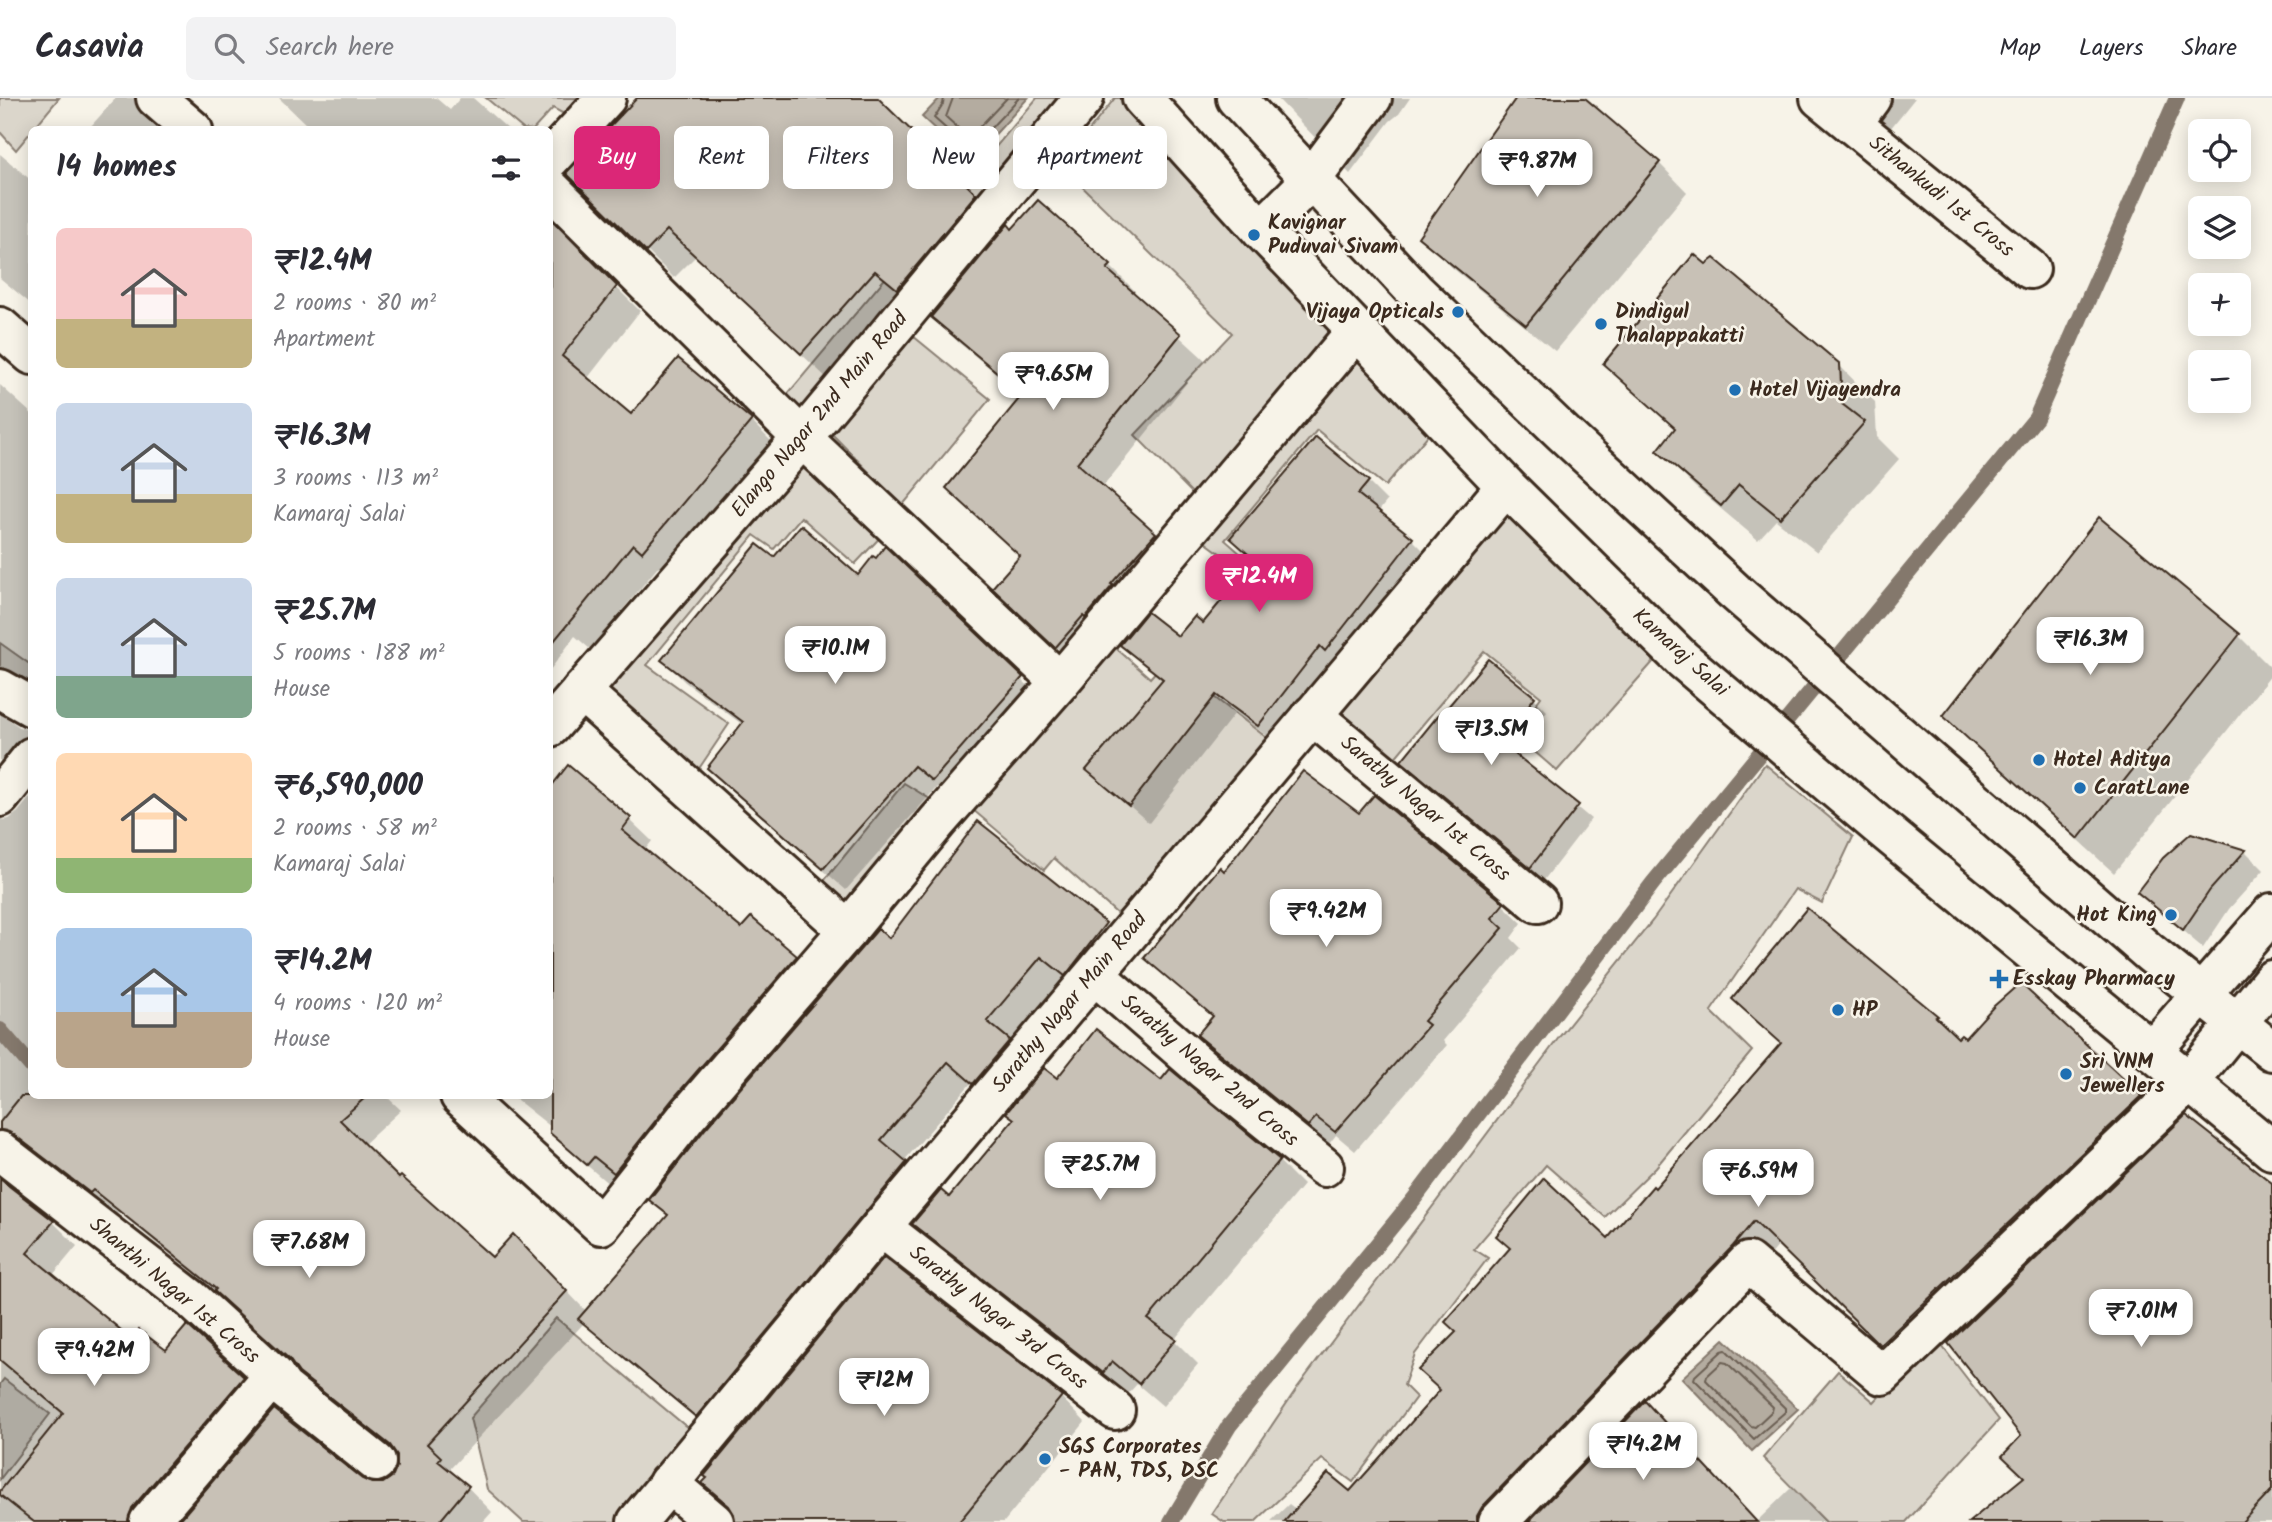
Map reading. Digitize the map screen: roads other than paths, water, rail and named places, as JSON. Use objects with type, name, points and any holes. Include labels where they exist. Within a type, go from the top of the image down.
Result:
[{"type":"street","points":[[156,98],[188,126]]},
{"type":"street","points":[[553,156],[606,98]]},
{"type":"street","name":"Elango Nagar 2nd Main Road","points":[[553,724],[802,438],[1084,98]]},
{"type":"street","name":"Kamaraj Salai","points":[[1142,98],[1261,230],[1506,486],[1682,659],[1879,826],[2272,1150]]},
{"type":"street","points":[[1236,98],[1424,300],[1563,434],[1735,592],[2150,953],[2272,1051]]},
{"type":"street","points":[[1261,230],[1311,180],[1372,98]]},
{"type":"street","name":"Sithankudi 1st Cross","points":[[1820,98],[1861,111],[2030,269]]},
{"type":"street","points":[[553,191],[802,438],[1060,682]]},
{"type":"street","points":[[0,327],[28,352]]},
{"type":"street","points":[[463,1099],[601,1225],[690,1114],[1357,330]]},
{"type":"street","name":"Sarathy Nagar Main Road","points":[[637,1522],[881,1227],[1506,486]]},
{"type":"street","points":[[0,689],[28,705]]},
{"type":"street","points":[[581,691],[848,930]]},
{"type":"street","name":"Sarathy Nagar 1st Cross","points":[[1312,715],[1538,903]]},
{"type":"street","points":[[0,797],[28,762]]},
{"type":"street","points":[[2152,1051],[2272,913]]},
{"type":"street","name":"Sarathy Nagar 2nd Cross","points":[[1095,975],[1203,1069],[1324,1167]]},
{"type":"street","points":[[1499,1522],[1748,1262],[1882,1375],[2189,1082],[2272,980]]},
{"type":"street","name":"Shanthi Nagar 1st Cross","points":[[0,1151],[191,1299],[274,1375],[283,1388],[376,1462]]},
{"type":"street","name":"Sarathy Nagar 3rd Cross","points":[[881,1227],[1115,1410]]},
{"type":"street","points":[[149,1522],[274,1375]]},
{"type":"street","points":[[668,1483],[714,1522]]},
{"type":"water","points":[[940,98],[1028,98],[999,130],[999,126],[932,126],[922,117]]},
{"type":"water","points":[[1724,1339],[1798,1409],[1752,1451],[1682,1378]]},
{"type":"waterway","points":[[1171,1522],[1229,1426],[1414,1199],[1653,883],[2036,418],[2177,98]]},
{"type":"waterway","points":[[0,1030],[28,1062]]},
{"type":"waterway","points":[[297,1367],[333,1408]]},
{"type":"place","name":"Kavignar Puduvai Sivam","points":[[1254,235]]},
{"type":"place","name":"Vijaya Opticals","points":[[1458,312]]},
{"type":"place","name":"Dindigul Thalappakatti","points":[[1601,324]]},
{"type":"place","name":"Hotel Vijayendra","points":[[1735,390]]},
{"type":"place","name":"Hotel Aditya","points":[[2039,760]]},
{"type":"place","name":"CaratLane","points":[[2080,788]]},
{"type":"place","name":"Hot King","points":[[2171,915]]},
{"type":"place","name":"Esskay Pharmacy","points":[[1999,979]]},
{"type":"place","name":"HP","points":[[1838,1010]]},
{"type":"place","name":"Sri VNM Jewellers","points":[[2066,1074]]},
{"type":"place","name":"SGS Corporates - PAN, TDS, DSC","points":[[1045,1459]]}]
